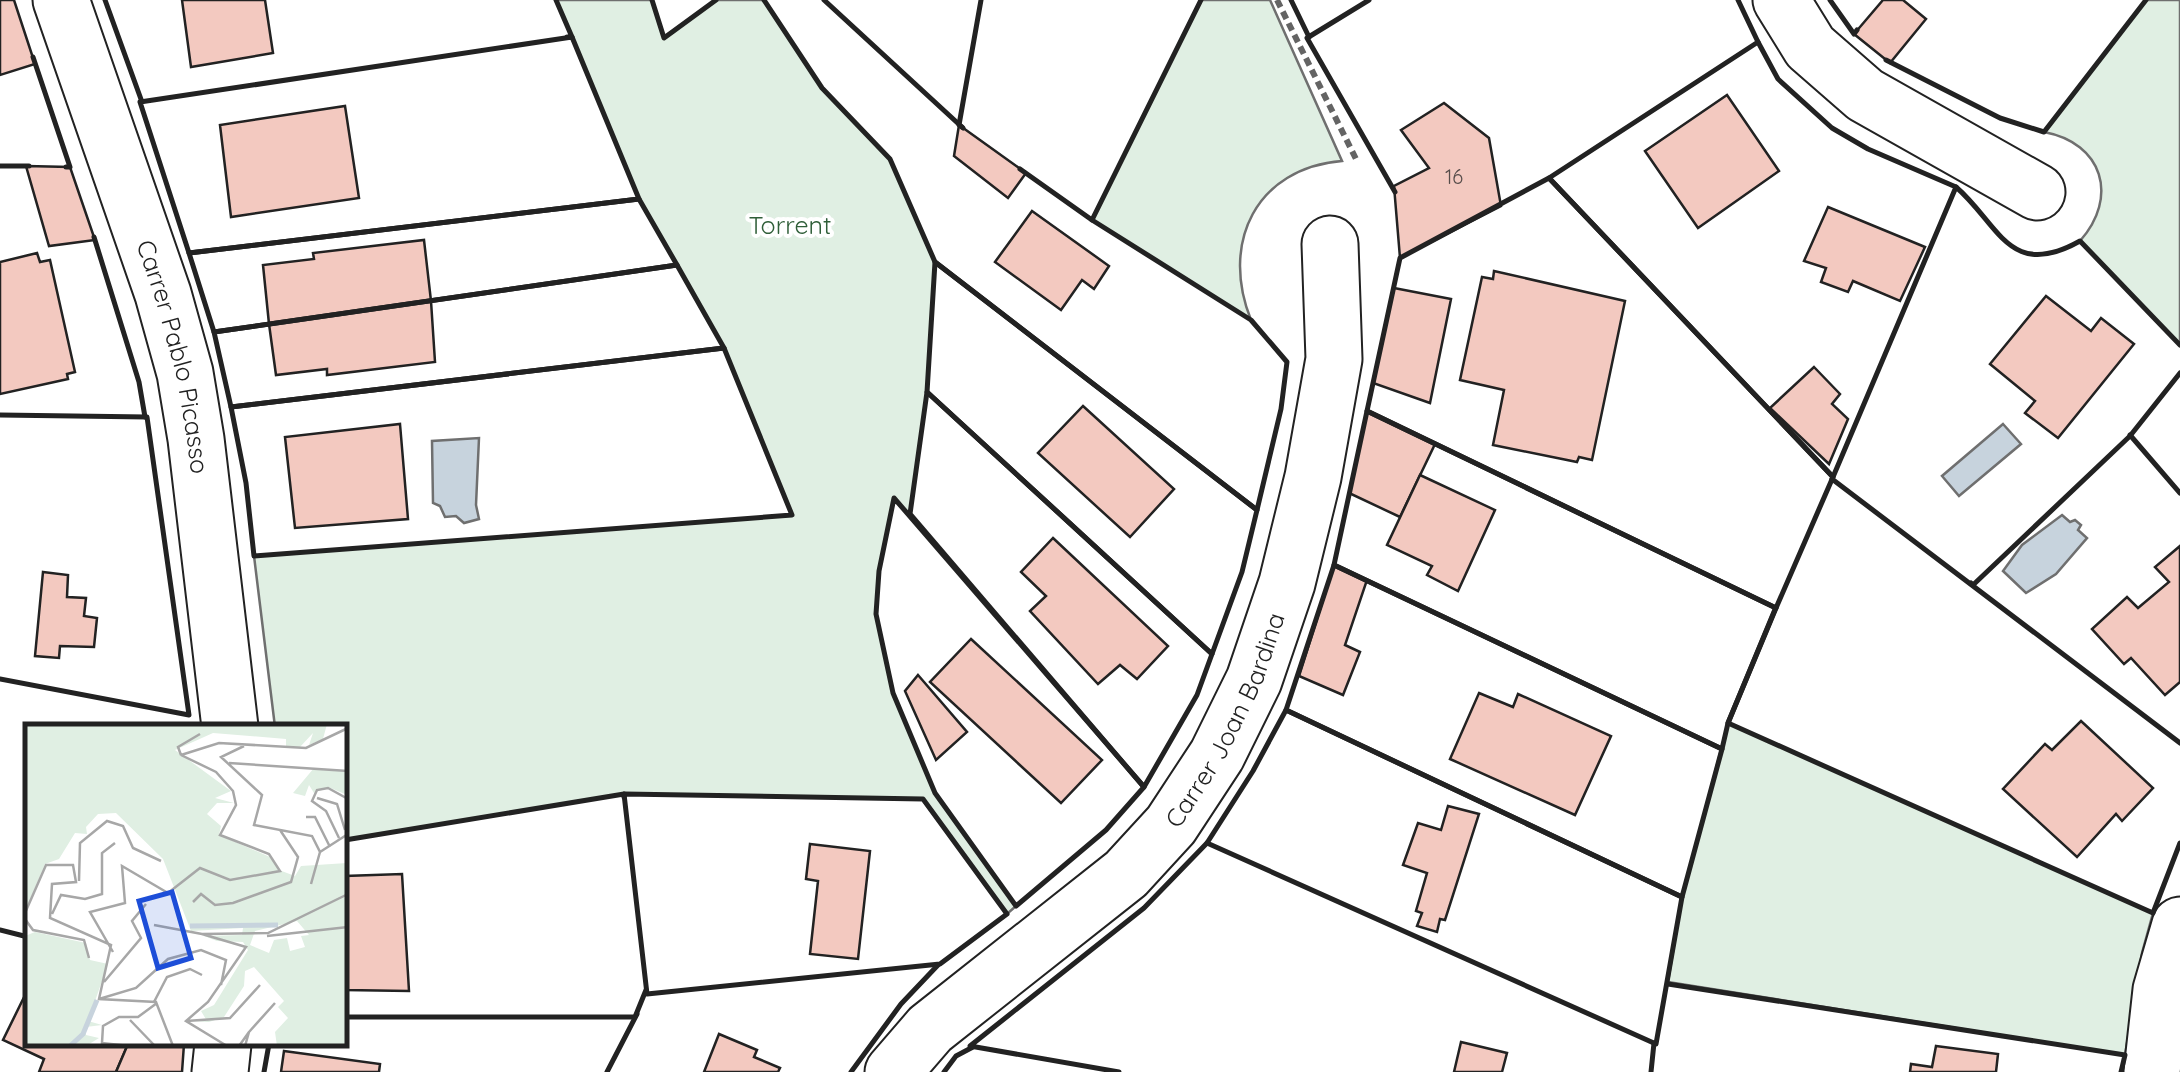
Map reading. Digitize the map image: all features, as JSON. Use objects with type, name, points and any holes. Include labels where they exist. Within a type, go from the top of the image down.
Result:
[{"type":"street","name":"Carrer Pablo Picasso","points":[[61,0],[163,294],[185,373],[230,724]]},
{"type":"street","points":[[1781,0],[1810,47],[1865,95],[2037,192]]},
{"type":"street","name":"Carrer Joan Bardina","points":[[893,1072],[944,1017],[1126,874],[1171,826],[1217,755],[1254,680],[1282,599],[1313,477],[1334,359],[1330,244]]},
{"type":"street","points":[[2152,1072],[2161,990],[2180,925]]},
{"type":"street","points":[[220,1072],[222,1047]]},
{"type":"path","points":[[1277,0],[1357,162]]},
{"type":"green space","name":"Torrent","points":[[556,0],[652,0],[664,37],[716,0],[764,0],[822,88],[890,159],[935,262],[927,392],[910,514],[894,499],[879,571],[876,614],[893,693],[935,793],[1016,906],[1007,914],[922,799],[624,794],[348,840],[348,724],[275,724],[254,556],[792,515],[724,348],[639,199]]},
{"type":"green space","points":[[1201,0],[1270,0],[1342,161],[1312,167],[1287,178],[1267,194],[1253,214],[1243,238],[1240,264],[1242,291],[1251,320],[1092,220]]},
{"type":"green space","points":[[2146,0],[2180,0],[2180,345],[2080,241],[2099,207],[2099,174],[2080,147],[2044,132]]},
{"type":"green space","points":[[1728,723],[2153,913],[2142,953],[2125,1055],[1668,982],[1682,897]]},
{"type":"shaded area","points":[[2003,424],[2021,444],[1959,496],[1942,476]]},
{"type":"shaded area","points":[[479,438],[479,519],[464,523],[456,516],[445,517],[440,506],[433,503],[432,441]]},
{"type":"shaded area","points":[[2062,515],[2081,525],[2078,530],[2087,538],[2056,574],[2026,593],[2003,571],[2022,545]]},
{"type":"building","points":[[0,0],[14,0],[35,64],[0,75]]},
{"type":"building","points":[[182,0],[265,0],[273,53],[191,67]]},
{"type":"building","points":[[1883,0],[1903,0],[1926,19],[1890,63],[1854,34]]},
{"type":"building","points":[[1727,95],[1779,171],[1698,228],[1645,151]]},
{"type":"building","points":[[1444,103],[1489,138],[1501,206],[1400,258],[1394,186],[1429,168],[1401,130]]},
{"type":"building","points":[[345,106],[359,198],[231,217],[220,125]]},
{"type":"building","points":[[959,125],[1026,173],[1008,198],[954,156]]},
{"type":"building","points":[[26,166],[70,167],[95,240],[49,246]]},
{"type":"building","points":[[1828,207],[1925,247],[1900,301],[1853,281],[1848,292],[1821,282],[1826,268],[1804,261]]},
{"type":"building","points":[[1032,211],[1109,266],[1094,289],[1082,280],[1061,310],[995,262]]},
{"type":"building","points":[[424,240],[431,301],[269,324],[263,265],[314,259],[313,253]]},
{"type":"building","points":[[37,253],[40,262],[50,260],[75,372],[67,374],[68,379],[0,394],[0,262]]},
{"type":"building","points":[[1494,271],[1625,301],[1592,460],[1579,457],[1577,462],[1493,445],[1504,390],[1460,380],[1482,277],[1493,279]]},
{"type":"building","points":[[1394,288],[1451,299],[1430,403],[1373,383]]},
{"type":"building","points":[[2046,296],[2091,331],[2101,318],[2134,344],[2058,438],[2025,413],[2035,401],[1990,364]]},
{"type":"building","points":[[431,301],[435,362],[327,375],[327,369],[276,375],[269,324]]},
{"type":"building","points":[[1814,367],[1840,394],[1832,404],[1848,419],[1829,464],[1770,408]]},
{"type":"building","points":[[1083,406],[1174,489],[1130,537],[1038,453]]},
{"type":"building","points":[[1367,411],[1435,444],[1400,517],[1349,493]]},
{"type":"building","points":[[400,424],[408,519],[295,528],[285,437]]},
{"type":"building","points":[[1420,475],[1495,510],[1458,591],[1427,575],[1432,566],[1387,545]]},
{"type":"building","points":[[1053,538],[1168,646],[1137,679],[1120,665],[1098,684],[1030,611],[1046,596],[1021,572]]},
{"type":"building","points":[[2180,546],[2180,682],[2165,695],[2131,658],[2124,664],[2092,629],[2127,597],[2138,608],[2169,582],[2155,567]]},
{"type":"building","points":[[1334,565],[1367,580],[1345,645],[1360,652],[1343,695],[1299,676]]},
{"type":"building","points":[[43,572],[68,575],[67,597],[86,598],[84,616],[97,618],[94,647],[60,646],[59,658],[35,656]]},
{"type":"building","points":[[971,639],[1102,760],[1061,803],[930,682]]},
{"type":"building","points":[[918,675],[967,732],[936,760],[905,691]]},
{"type":"building","points":[[1479,693],[1513,707],[1518,694],[1611,736],[1575,815],[1450,759]]},
{"type":"building","points":[[2081,721],[2153,788],[2122,821],[2116,814],[2077,857],[2003,789],[2045,744],[2052,750]]},
{"type":"building","points":[[1448,806],[1479,814],[1445,920],[1440,919],[1437,932],[1417,926],[1422,913],[1416,911],[1427,873],[1403,865],[1418,823],[1441,830]]},
{"type":"building","points":[[810,844],[870,851],[858,959],[810,954],[818,881],[806,879]]},
{"type":"building","points":[[402,874],[409,991],[348,990],[348,876]]},
{"type":"building","points":[[25,995],[25,1047],[127,1047],[116,1072],[39,1072],[44,1059],[3,1040]]},
{"type":"building","points":[[719,1034],[757,1050],[754,1057],[780,1068],[778,1072],[704,1072]]},
{"type":"building","points":[[1461,1042],[1507,1053],[1502,1072],[1454,1072]]},
{"type":"building","points":[[1936,1046],[1998,1054],[1996,1072],[1910,1072],[1911,1064],[1932,1067]]},
{"type":"building","points":[[127,1047],[184,1047],[182,1072],[116,1072]]},
{"type":"building","points":[[284,1051],[380,1064],[379,1072],[281,1072]]},
{"type":"wall","points":[[105,0],[142,102]]},
{"type":"wall","points":[[556,0],[572,37],[567,37]]},
{"type":"wall","points":[[652,0],[664,38],[716,0]]},
{"type":"wall","points":[[764,0],[822,88],[890,159],[935,262],[1257,510],[1281,409],[1287,362],[1251,320],[1092,220],[1020,169]]},
{"type":"wall","points":[[824,0],[963,128]]},
{"type":"wall","points":[[962,127],[959,125],[981,0]]},
{"type":"wall","points":[[1092,220],[1201,0]]},
{"type":"wall","points":[[1291,0],[1309,37]]},
{"type":"wall","points":[[1369,0],[1307,38],[1395,192]]},
{"type":"wall","points":[[1738,0],[1758,42]]},
{"type":"wall","points":[[1830,0],[1854,34],[1857,30]]},
{"type":"wall","points":[[1886,60],[2000,118],[2044,132],[2146,0]]},
{"type":"wall","points":[[572,37],[639,199],[189,253],[140,102],[572,37]]},
{"type":"wall","points":[[1758,42],[1778,79],[1832,128],[1868,149],[1956,187],[1833,477],[1549,178],[1758,42]]},
{"type":"wall","points":[[33,57],[70,167],[66,167]]},
{"type":"wall","points":[[0,166],[29,166]]},
{"type":"wall","points":[[1549,178],[1833,477],[1776,608],[1367,411],[1400,258],[1549,178]]},
{"type":"wall","points":[[1956,187],[1995,231],[2021,251],[2037,255],[2056,252],[2080,241],[2180,345]]},
{"type":"wall","points":[[639,199],[677,265],[214,332],[189,253],[639,199]]},
{"type":"wall","points":[[94,237],[139,382],[145,417]]},
{"type":"wall","points":[[935,262],[1257,510],[1242,572],[1212,654],[927,392],[935,262]]},
{"type":"wall","points":[[677,265],[724,348],[231,407],[214,332],[677,265]]},
{"type":"wall","points":[[724,348],[792,515],[254,556],[246,483],[231,407],[724,348]]},
{"type":"wall","points":[[1971,583],[2130,436],[2180,373]]},
{"type":"wall","points":[[927,392],[1212,654],[1197,695],[1144,787],[910,514],[927,392]]},
{"type":"wall","points":[[1367,411],[1776,608],[1728,723],[1722,749],[1334,565],[1367,411]]},
{"type":"wall","points":[[0,415],[147,417],[189,715],[0,679]]},
{"type":"wall","points":[[2130,435],[2180,493]]},
{"type":"wall","points":[[1832,479],[2180,743]]},
{"type":"wall","points":[[894,498],[1144,787],[1106,830],[1016,906],[935,793],[893,693],[876,614],[879,571],[894,498]]},
{"type":"wall","points":[[1334,565],[1722,749],[1682,897],[1286,710],[1334,565]]},
{"type":"wall","points":[[1776,607],[1728,723],[2153,913],[2180,843]]},
{"type":"wall","points":[[1286,710],[1682,897],[1656,1044],[1207,843],[1286,710]]},
{"type":"wall","points":[[624,794],[923,799],[1007,914],[940,964],[647,994],[624,794]]},
{"type":"wall","points":[[348,840],[624,797]]},
{"type":"wall","points":[[1119,1072],[970,1046],[1144,908],[1207,843]]},
{"type":"wall","points":[[0,930],[25,936]]},
{"type":"wall","points":[[851,1072],[901,1004],[938,965]]},
{"type":"wall","points":[[1668,984],[2125,1055],[2121,1072]]},
{"type":"wall","points":[[348,1017],[635,1017],[646,990]]},
{"type":"wall","points":[[607,1072],[637,1014]]},
{"type":"wall","points":[[1651,1072],[1654,1043]]},
{"type":"wall","points":[[264,1072],[268,1047]]},
{"type":"wall","points":[[944,1072],[956,1056],[973,1047]]}]
